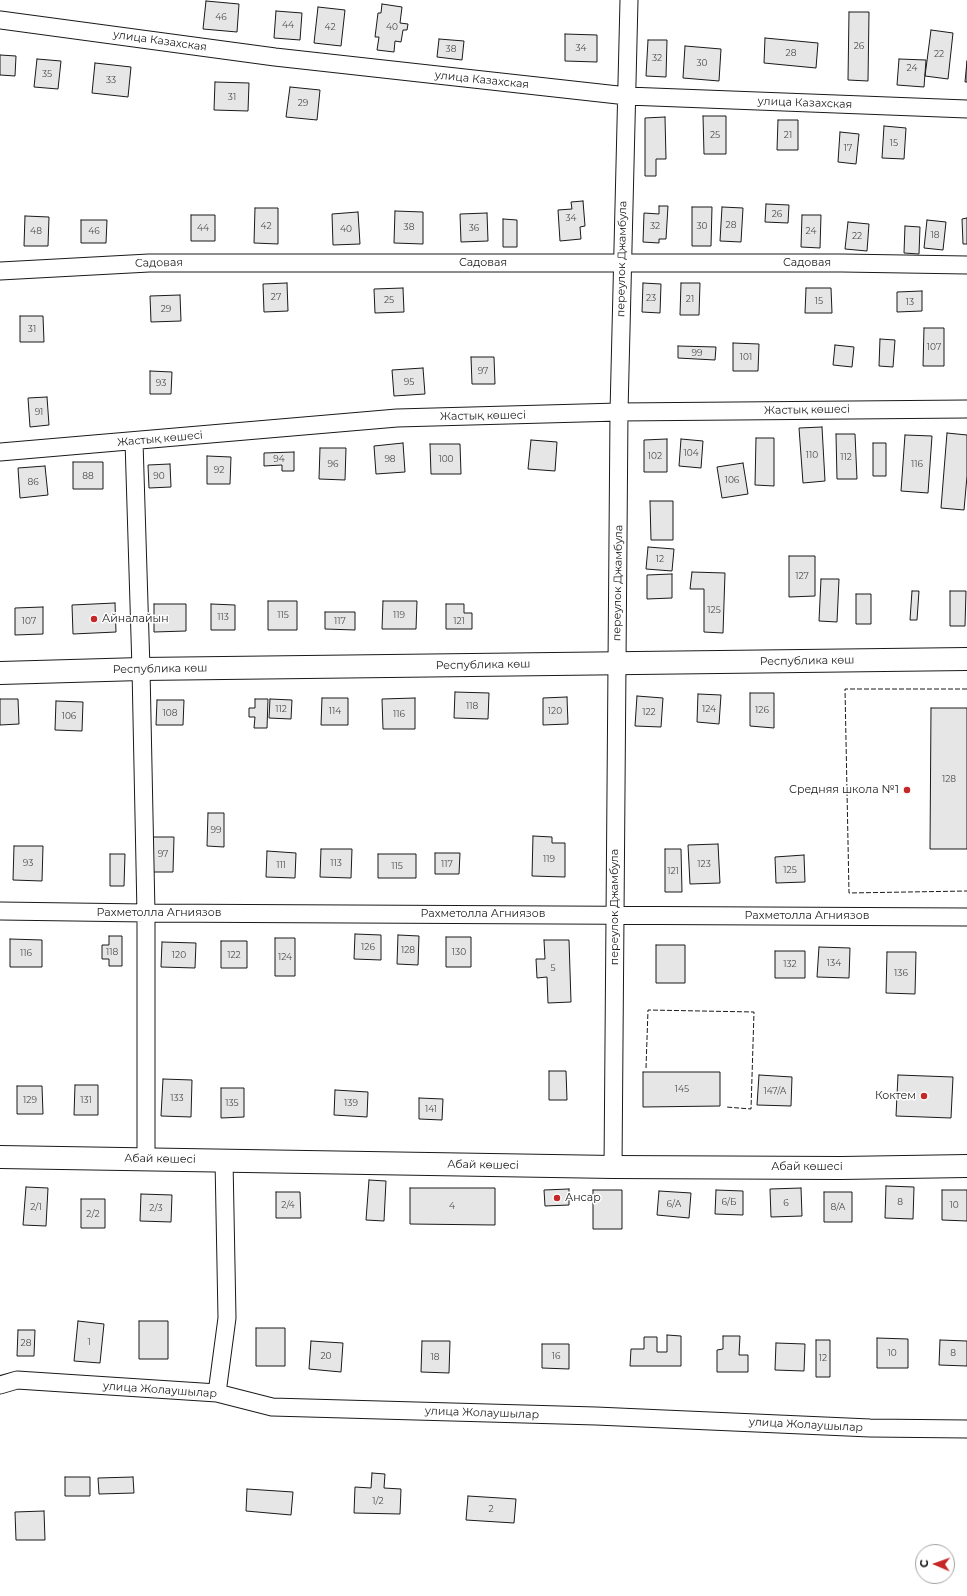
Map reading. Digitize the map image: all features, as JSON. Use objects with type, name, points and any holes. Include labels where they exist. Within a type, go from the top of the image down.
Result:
[{"type":"main road","name":"Республика көш","points":[[0,673],[141,669],[967,659]]},
{"type":"main road","name":"Абай көшесі","points":[[0,1157],[613,1167],[841,1168],[967,1166]]},
{"type":"street","name":"переулок Джамбула","points":[[613,1167],[619,412],[629,0]]},
{"type":"street","name":"улица Казахская","points":[[0,20],[275,57],[627,96],[967,109]]},
{"type":"street","name":"Садовая","points":[[0,271],[149,263],[842,263],[967,265]]},
{"type":"street","name":"Жастық көшесі","points":[[0,452],[397,418],[619,412],[967,409]]},
{"type":"street","points":[[134,441],[141,669],[146,913],[146,1159]]},
{"type":"street","name":"Рахметолла Агниязов","points":[[0,911],[967,917]]},
{"type":"street","points":[[217,1393],[227,1318],[224,1160]]},
{"type":"street","name":"улица Жолаушылар","points":[[0,1385],[17,1380],[217,1393],[272,1407],[596,1416],[870,1428],[967,1429]]},
{"type":"building","points":[[206,1],[239,4],[237,32],[203,29]]},
{"type":"building","points":[[382,4],[402,7],[400,23],[408,24],[407,30],[403,30],[401,42],[395,41],[394,52],[377,50],[379,37],[375,37],[378,13],[381,13]]},
{"type":"building","points":[[318,7],[345,10],[341,46],[314,43]]},
{"type":"building","points":[[276,11],[302,13],[300,40],[274,38]]},
{"type":"building","points":[[849,12],[869,12],[868,81],[848,80]]},
{"type":"building","points":[[931,30],[953,33],[948,79],[925,76]]},
{"type":"building","points":[[565,34],[597,35],[597,62],[565,61]]},
{"type":"building","points":[[765,38],[818,43],[816,68],[764,63]]},
{"type":"building","points":[[439,39],[464,41],[462,60],[437,57]]},
{"type":"building","points":[[648,40],[667,40],[666,77],[646,76]]},
{"type":"building","points":[[685,46],[721,49],[719,81],[683,78]]},
{"type":"building","points":[[0,55],[16,56],[15,76],[0,75]]},
{"type":"building","points":[[37,59],[61,61],[58,89],[34,87]]},
{"type":"building","points":[[899,59],[926,60],[924,87],[897,85]]},
{"type":"building","points":[[967,61],[967,82],[965,82]]},
{"type":"building","points":[[95,63],[131,67],[128,97],[92,93]]},
{"type":"building","points":[[215,82],[249,83],[248,111],[214,110]]},
{"type":"building","points":[[290,87],[320,90],[317,120],[286,117]]},
{"type":"building","points":[[703,116],[726,116],[726,154],[704,154]]},
{"type":"building","points":[[665,117],[666,159],[656,159],[656,176],[645,176],[645,118]]},
{"type":"building","points":[[778,120],[798,120],[798,150],[777,150]]},
{"type":"building","points":[[884,126],[906,128],[904,159],[882,158]]},
{"type":"building","points":[[840,132],[859,134],[856,164],[838,162]]},
{"type":"building","points":[[583,201],[585,226],[580,227],[581,239],[560,241],[558,210],[572,209],[571,202]]},
{"type":"building","points":[[766,204],[789,205],[788,223],[765,222]]},
{"type":"building","points":[[659,206],[668,206],[666,239],[659,239],[659,243],[643,242],[644,213],[659,214]]},
{"type":"building","points":[[692,207],[712,207],[711,246],[692,246]]},
{"type":"building","points":[[722,207],[743,208],[741,242],[720,241]]},
{"type":"building","points":[[255,208],[278,208],[278,244],[254,243]]},
{"type":"building","points":[[395,211],[423,212],[423,244],[394,243]]},
{"type":"building","points":[[358,212],[360,244],[333,245],[332,214]]},
{"type":"building","points":[[487,213],[488,241],[461,242],[460,214]]},
{"type":"building","points":[[191,215],[215,215],[215,241],[191,241]]},
{"type":"building","points":[[802,215],[821,215],[820,248],[801,247]]},
{"type":"building","points":[[25,216],[49,217],[48,246],[24,246]]},
{"type":"building","points":[[967,218],[967,244],[963,244],[962,219]]},
{"type":"building","points":[[503,219],[517,220],[517,247],[503,247]]},
{"type":"building","points":[[81,220],[107,220],[106,243],[81,243]]},
{"type":"building","points":[[927,220],[946,222],[943,250],[924,248]]},
{"type":"building","points":[[848,222],[869,224],[867,251],[845,249]]},
{"type":"building","points":[[905,226],[920,227],[919,254],[904,253]]},
{"type":"building","points":[[287,283],[288,311],[264,312],[263,284]]},
{"type":"building","points":[[643,283],[661,284],[660,313],[642,312]]},
{"type":"building","points":[[681,283],[700,283],[699,315],[680,315]]},
{"type":"building","points":[[403,288],[404,312],[375,313],[374,289]]},
{"type":"building","points":[[806,288],[831,288],[832,313],[805,313]]},
{"type":"building","points":[[922,291],[922,311],[897,312],[897,292]]},
{"type":"building","points":[[180,295],[181,321],[151,322],[150,296]]},
{"type":"building","points":[[20,316],[43,316],[44,342],[20,342]]},
{"type":"building","points":[[924,328],[944,328],[944,366],[923,366]]},
{"type":"building","points":[[880,339],[895,340],[893,367],[879,366]]},
{"type":"building","points":[[733,343],[759,344],[758,371],[733,371]]},
{"type":"building","points":[[835,345],[854,347],[852,367],[833,365]]},
{"type":"building","points":[[678,346],[716,347],[715,360],[678,358]]},
{"type":"building","points":[[471,357],[494,357],[495,384],[472,384]]},
{"type":"building","points":[[423,368],[425,394],[394,396],[392,370]]},
{"type":"building","points":[[150,371],[172,372],[171,394],[150,394]]},
{"type":"building","points":[[47,397],[49,425],[30,427],[28,398]]},
{"type":"building","points":[[822,427],[825,481],[803,483],[799,428]]},
{"type":"building","points":[[947,433],[967,435],[967,476],[964,510],[941,508]]},
{"type":"building","points":[[836,434],[855,434],[857,479],[837,479]]},
{"type":"building","points":[[905,435],[932,436],[928,493],[901,491]]},
{"type":"building","points":[[756,438],[774,438],[774,486],[755,485]]},
{"type":"building","points":[[667,439],[667,472],[644,472],[644,440]]},
{"type":"building","points":[[681,439],[703,441],[701,468],[679,466]]},
{"type":"building","points":[[531,440],[557,442],[555,471],[528,469]]},
{"type":"building","points":[[403,443],[405,472],[376,474],[374,446]]},
{"type":"building","points":[[873,443],[886,443],[886,476],[873,476]]},
{"type":"building","points":[[430,444],[460,444],[461,474],[431,474]]},
{"type":"building","points":[[320,448],[346,448],[345,480],[319,479]]},
{"type":"building","points":[[294,452],[294,471],[282,471],[282,465],[264,466],[264,453]]},
{"type":"building","points":[[207,456],[231,457],[230,484],[207,484]]},
{"type":"building","points":[[73,462],[103,462],[103,489],[73,489]]},
{"type":"building","points":[[743,463],[748,494],[722,498],[717,467]]},
{"type":"building","points":[[170,464],[171,487],[149,488],[148,465]]},
{"type":"building","points":[[45,466],[48,495],[20,498],[18,468]]},
{"type":"building","points":[[650,501],[673,501],[673,540],[651,540]]},
{"type":"building","points":[[648,547],[674,549],[672,571],[646,569]]},
{"type":"building","points":[[789,556],[815,556],[815,596],[789,597]]},
{"type":"building","points":[[692,572],[725,573],[723,633],[704,632],[704,589],[690,589]]},
{"type":"building","points":[[672,574],[672,598],[647,599],[647,575]]},
{"type":"building","points":[[821,579],[839,579],[837,622],[819,621]]},
{"type":"building","points":[[912,591],[919,591],[917,620],[910,620]]},
{"type":"building","points":[[950,591],[966,591],[965,626],[950,626]]},
{"type":"building","points":[[856,594],[871,594],[871,624],[856,624]]},
{"type":"building","points":[[268,601],[297,601],[297,630],[268,630]]},
{"type":"building","points":[[383,601],[417,601],[416,629],[382,629]]},
{"type":"building","name":"Айналайын","points":[[115,603],[116,632],[73,634],[72,605]]},
{"type":"building","points":[[154,604],[186,604],[186,631],[154,632]]},
{"type":"building","points":[[211,604],[235,605],[235,630],[211,630]]},
{"type":"building","points":[[446,604],[464,604],[464,613],[472,613],[472,629],[446,629]]},
{"type":"building","points":[[43,607],[43,634],[15,635],[15,608]]},
{"type":"building","points":[[325,612],[355,612],[355,630],[325,629]]},
{"type":"building","points":[[455,692],[489,693],[488,719],[454,718]]},
{"type":"building","points":[[750,693],[774,693],[774,728],[750,726]]},
{"type":"building","points":[[698,694],[721,695],[719,724],[697,722]]},
{"type":"building","points":[[637,696],[663,698],[661,727],[635,726]]},
{"type":"building","points":[[567,697],[568,724],[543,725],[543,698]]},
{"type":"building","points":[[322,698],[348,698],[348,725],[321,725]]},
{"type":"building","points":[[415,698],[415,729],[383,729],[382,699]]},
{"type":"building","points":[[0,699],[18,699],[19,724],[0,725]]},
{"type":"building","points":[[255,699],[268,699],[267,728],[254,728],[255,717],[249,717],[249,708],[255,708]]},
{"type":"building","points":[[270,699],[292,700],[291,719],[269,718]]},
{"type":"building","points":[[157,700],[184,700],[183,725],[156,725]]},
{"type":"building","points":[[56,701],[83,702],[82,731],[55,730]]},
{"type":"building","points":[[931,708],[967,708],[967,849],[930,849]]},
{"type":"building","points":[[208,813],[224,813],[224,847],[207,846]]},
{"type":"building","points":[[533,836],[552,837],[552,843],[565,843],[565,877],[532,876]]},
{"type":"building","points":[[153,837],[174,837],[173,872],[152,872]]},
{"type":"building","points":[[718,844],[720,883],[690,884],[688,845]]},
{"type":"building","points":[[14,846],[43,846],[42,881],[13,880]]},
{"type":"building","points":[[321,849],[352,849],[351,878],[320,877]]},
{"type":"building","points":[[665,849],[681,849],[682,892],[665,892]]},
{"type":"building","points":[[267,851],[296,853],[295,878],[266,877]]},
{"type":"building","points":[[435,853],[460,853],[459,874],[435,874]]},
{"type":"building","points":[[110,854],[125,854],[124,886],[110,886]]},
{"type":"building","points":[[378,854],[416,854],[416,878],[378,878]]},
{"type":"building","points":[[804,855],[805,882],[776,883],[775,857]]},
{"type":"building","points":[[355,934],[381,935],[381,960],[354,959]]},
{"type":"building","points":[[398,935],[419,936],[418,965],[397,964]]},
{"type":"building","points":[[109,936],[122,936],[122,966],[109,966],[109,959],[102,959],[102,945],[109,945]]},
{"type":"building","points":[[446,937],[471,937],[471,967],[446,967]]},
{"type":"building","points":[[275,938],[295,938],[295,976],[275,976]]},
{"type":"building","points":[[10,939],[42,940],[42,967],[10,967]]},
{"type":"building","points":[[544,940],[569,940],[571,1002],[548,1003],[547,977],[537,978],[536,959],[545,959]]},
{"type":"building","points":[[221,941],[247,941],[247,968],[221,968]]},
{"type":"building","points":[[162,942],[196,943],[195,968],[161,967]]},
{"type":"building","points":[[656,945],[685,945],[685,983],[656,983]]},
{"type":"building","points":[[819,947],[850,948],[849,978],[817,977]]},
{"type":"building","points":[[775,951],[805,951],[805,978],[775,978]]},
{"type":"building","points":[[887,952],[916,952],[915,994],[886,993]]},
{"type":"building","points":[[549,1071],[566,1071],[567,1100],[549,1100]]},
{"type":"building","points":[[643,1072],[720,1072],[720,1106],[643,1107]]},
{"type":"building","points":[[759,1075],[792,1077],[791,1106],[757,1105]]},
{"type":"building","name":"Коктем","points":[[898,1075],[953,1077],[951,1118],[896,1116]]},
{"type":"building","points":[[163,1079],[192,1080],[191,1117],[161,1116]]},
{"type":"building","points":[[75,1085],[98,1085],[98,1115],[74,1115]]},
{"type":"building","points":[[17,1086],[42,1086],[43,1114],[17,1114]]},
{"type":"building","points":[[221,1088],[244,1088],[244,1117],[221,1118]]},
{"type":"building","points":[[335,1090],[368,1092],[367,1117],[334,1115]]},
{"type":"building","points":[[419,1098],[443,1099],[442,1120],[419,1119]]},
{"type":"building","points":[[369,1180],[386,1181],[384,1221],[366,1220]]},
{"type":"building","points":[[886,1186],[914,1187],[913,1219],[885,1218]]},
{"type":"building","points":[[26,1187],[48,1188],[46,1226],[23,1225]]},
{"type":"building","points":[[410,1188],[495,1188],[495,1225],[410,1224]]},
{"type":"building","points":[[801,1188],[802,1216],[771,1217],[770,1189]]},
{"type":"building","name":"Ансар","points":[[569,1189],[569,1205],[545,1206],[544,1190]]},
{"type":"building","points":[[593,1190],[622,1190],[622,1229],[593,1229]]},
{"type":"building","points":[[716,1190],[743,1191],[743,1215],[715,1214]]},
{"type":"building","points":[[942,1190],[967,1190],[967,1221],[942,1220]]},
{"type":"building","points":[[659,1191],[691,1193],[689,1218],[657,1215]]},
{"type":"building","points":[[276,1192],[300,1192],[301,1218],[276,1218]]},
{"type":"building","points":[[824,1192],[852,1192],[852,1222],[824,1222]]},
{"type":"building","points":[[141,1194],[172,1195],[171,1222],[140,1221]]},
{"type":"building","points":[[81,1199],[105,1199],[105,1228],[81,1228]]},
{"type":"building","points":[[78,1321],[104,1324],[100,1363],[74,1361]]},
{"type":"building","points":[[139,1321],[168,1321],[168,1359],[139,1359]]},
{"type":"building","points":[[256,1328],[285,1328],[285,1366],[256,1366]]},
{"type":"building","points":[[18,1330],[35,1330],[34,1356],[17,1356]]},
{"type":"building","points":[[667,1335],[681,1336],[681,1366],[630,1366],[631,1349],[644,1349],[644,1337],[657,1337],[657,1352],[667,1352]]},
{"type":"building","points":[[723,1336],[740,1336],[739,1355],[748,1355],[748,1372],[717,1372],[717,1350],[723,1349]]},
{"type":"building","points":[[877,1338],[908,1339],[908,1368],[877,1368]]},
{"type":"building","points":[[816,1340],[830,1340],[830,1377],[816,1377]]},
{"type":"building","points":[[940,1340],[967,1341],[967,1366],[939,1365]]},
{"type":"building","points":[[311,1341],[343,1343],[341,1372],[309,1369]]},
{"type":"building","points":[[422,1341],[450,1341],[449,1373],[421,1372]]},
{"type":"building","points":[[776,1343],[805,1344],[804,1371],[775,1370]]},
{"type":"building","points":[[542,1344],[569,1344],[569,1369],[542,1368]]},
{"type":"building","points":[[372,1473],[385,1474],[384,1488],[401,1489],[400,1514],[354,1513],[355,1487],[371,1488]]},
{"type":"building","points":[[65,1477],[90,1477],[90,1496],[65,1496]]},
{"type":"building","points":[[133,1477],[134,1493],[99,1494],[98,1478]]},
{"type":"building","points":[[247,1489],[293,1492],[291,1515],[246,1511]]},
{"type":"building","points":[[468,1496],[516,1499],[514,1523],[466,1520]]},
{"type":"building","points":[[44,1511],[45,1540],[16,1540],[15,1512]]},
{"type":"fence","points":[[967,689],[845,689],[849,893],[967,891]]},
{"type":"fence","points":[[646,1068],[648,1010],[754,1012],[751,1109],[726,1107]]},
{"type":"place","name":"Айналайын","points":[[94,619]]},
{"type":"place","name":"Средняя школа №1","points":[[907,790]]},
{"type":"place","name":"Коктем","points":[[924,1096]]},
{"type":"place","name":"Ансар","points":[[557,1198]]}]
